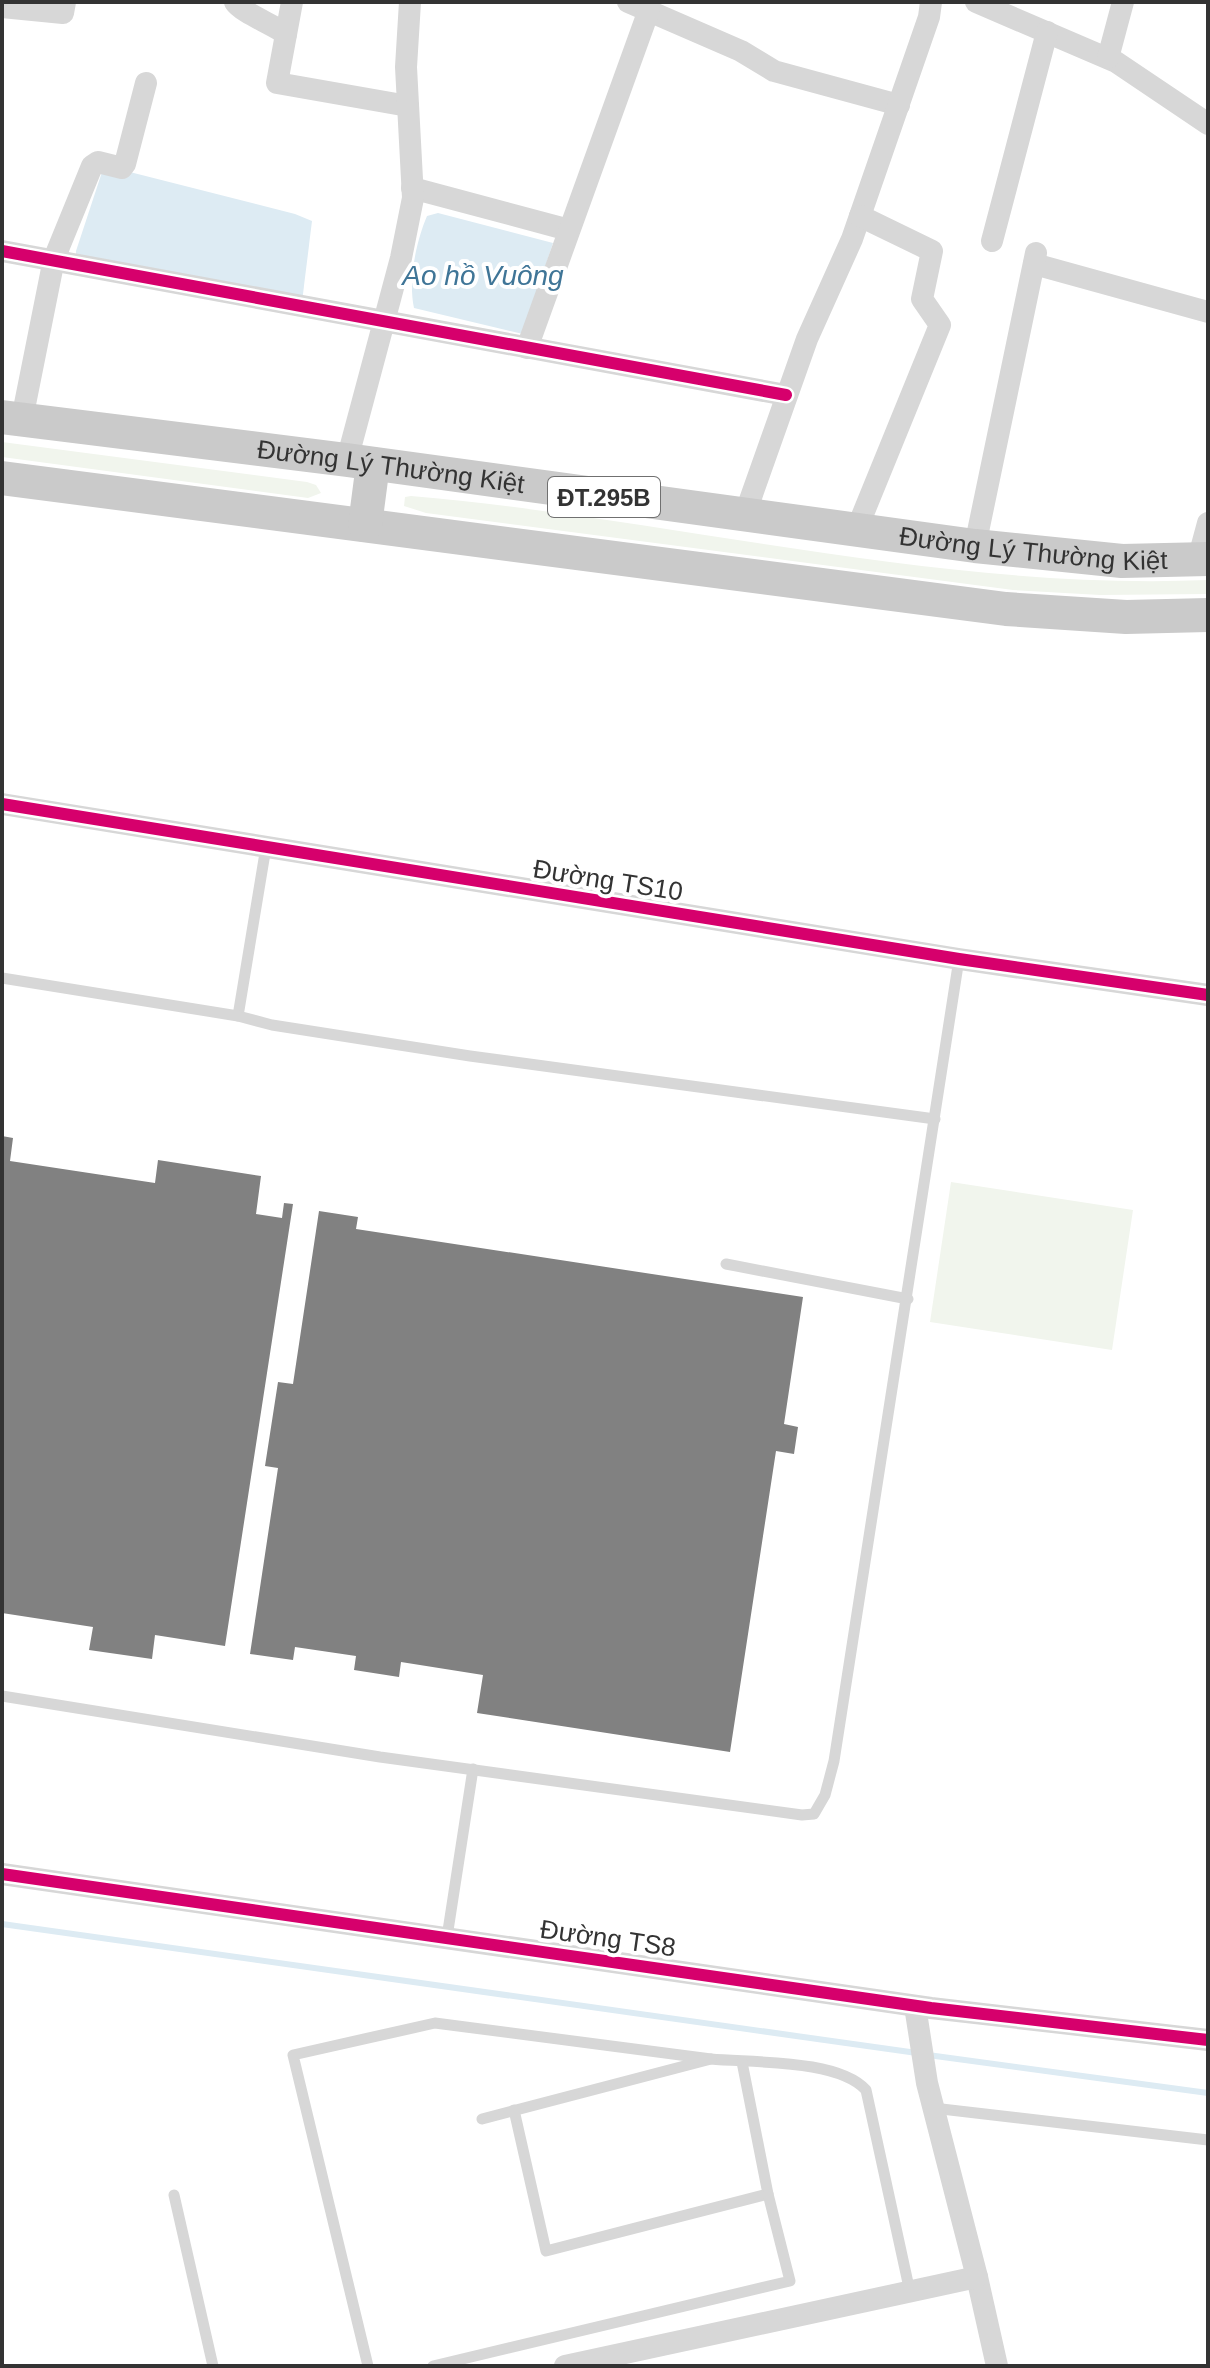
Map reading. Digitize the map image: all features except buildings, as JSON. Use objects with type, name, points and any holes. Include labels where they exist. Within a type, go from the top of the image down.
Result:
[{"type":"main road","name":"Đường Lý Thường Kiệt","points":[[12,418],[975,546],[1122,561],[1203,559]]},
{"type":"main road","points":[[360,462],[365,525]]},
{"type":"main road","name":"ĐT.295B","points":[[2,478],[1006,609],[1126,617],[1208,615]]},
{"type":"street","points":[[2,7],[63,13],[65,2]]},
{"type":"street","points":[[235,2],[238,7],[265,19],[286,34]]},
{"type":"street","points":[[292,2],[277,83],[408,106]]},
{"type":"street","points":[[360,462],[383,322],[401,258],[412,188],[406,67],[410,2]]},
{"type":"street","points":[[628,2],[741,51],[774,71],[899,105]]},
{"type":"street","points":[[744,517],[786,395],[860,216],[929,17],[931,2]]},
{"type":"street","points":[[976,2],[1108,58],[1208,124]]},
{"type":"street","points":[[1108,58],[1123,2]]},
{"type":"street","points":[[527,348],[649,10]]},
{"type":"street","points":[[992,241],[1047,32]]},
{"type":"street","points":[[12,418],[54,259],[92,166],[98,162],[122,168],[125,164],[146,83]]},
{"type":"street","points":[[412,188],[569,230]]},
{"type":"street","points":[[856,531],[940,325],[922,299],[932,251],[860,216]]},
{"type":"street","points":[[2,251],[786,395]]},
{"type":"street","points":[[975,546],[1035,258],[1208,312]]},
{"type":"street","points":[[1203,559],[1208,523]]},
{"type":"street","name":"Đường TS10","points":[[2,804],[959,959],[1208,995]]},
{"type":"street","name":"Đường TS8","points":[[2,1874],[915,2006],[1208,2040]]},
{"type":"street","points":[[915,2006],[927,2083],[997,2366]]},
{"type":"street","points":[[565,2366],[977,2277]]},
{"type":"lane","points":[[238,1016],[266,847]]},
{"type":"lane","points":[[2,1696],[473,1769],[802,1815],[814,1814],[820,1807],[834,1761],[959,959]]},
{"type":"lane","points":[[2,978],[470,1056],[935,1119]]},
{"type":"lane","points":[[726,1264],[908,1299]]},
{"type":"lane","points":[[447,1937],[473,1769]]},
{"type":"lane","points":[[368,2366],[293,2055],[435,2023],[711,2059],[833,2071],[856,2079],[866,2090],[910,2292]]},
{"type":"lane","points":[[482,2119],[711,2059]]},
{"type":"lane","points":[[433,2366],[790,2281],[768,2194],[742,2062]]},
{"type":"lane","points":[[933,2108],[1208,2140]]},
{"type":"lane","points":[[514,2110],[546,2251],[768,2194]]},
{"type":"lane","points":[[174,2195],[213,2366]]},
{"type":"shaded area","points":[[2,442],[307,482],[316,485],[321,493],[308,498],[2,457]]},
{"type":"shaded area","points":[[405,497],[610,520],[808,551],[1008,575],[1108,580],[1208,580],[1208,594],[1100,595],[1013,590],[426,513],[404,506]]},
{"type":"shaded area","points":[[951,1182],[1133,1210],[1112,1350],[930,1322]]},
{"type":"water","points":[[103,169],[118,169],[312,221],[302,302],[76,266],[76,251]]},
{"type":"water","name":"Ao hồ Vuông","points":[[438,213],[553,243],[523,334],[414,308],[412,285],[419,237],[427,216]]},
{"type":"waterway","points":[[2,1924],[917,2053]]},
{"type":"waterway","points":[[928,2055],[1208,2093]]},
{"type":"cycle path","points":[[2,251],[786,395]]},
{"type":"cycle path","points":[[2,804],[959,959],[1208,995]]},
{"type":"cycle path","points":[[2,1874],[931,2008],[1208,2040]]}]
